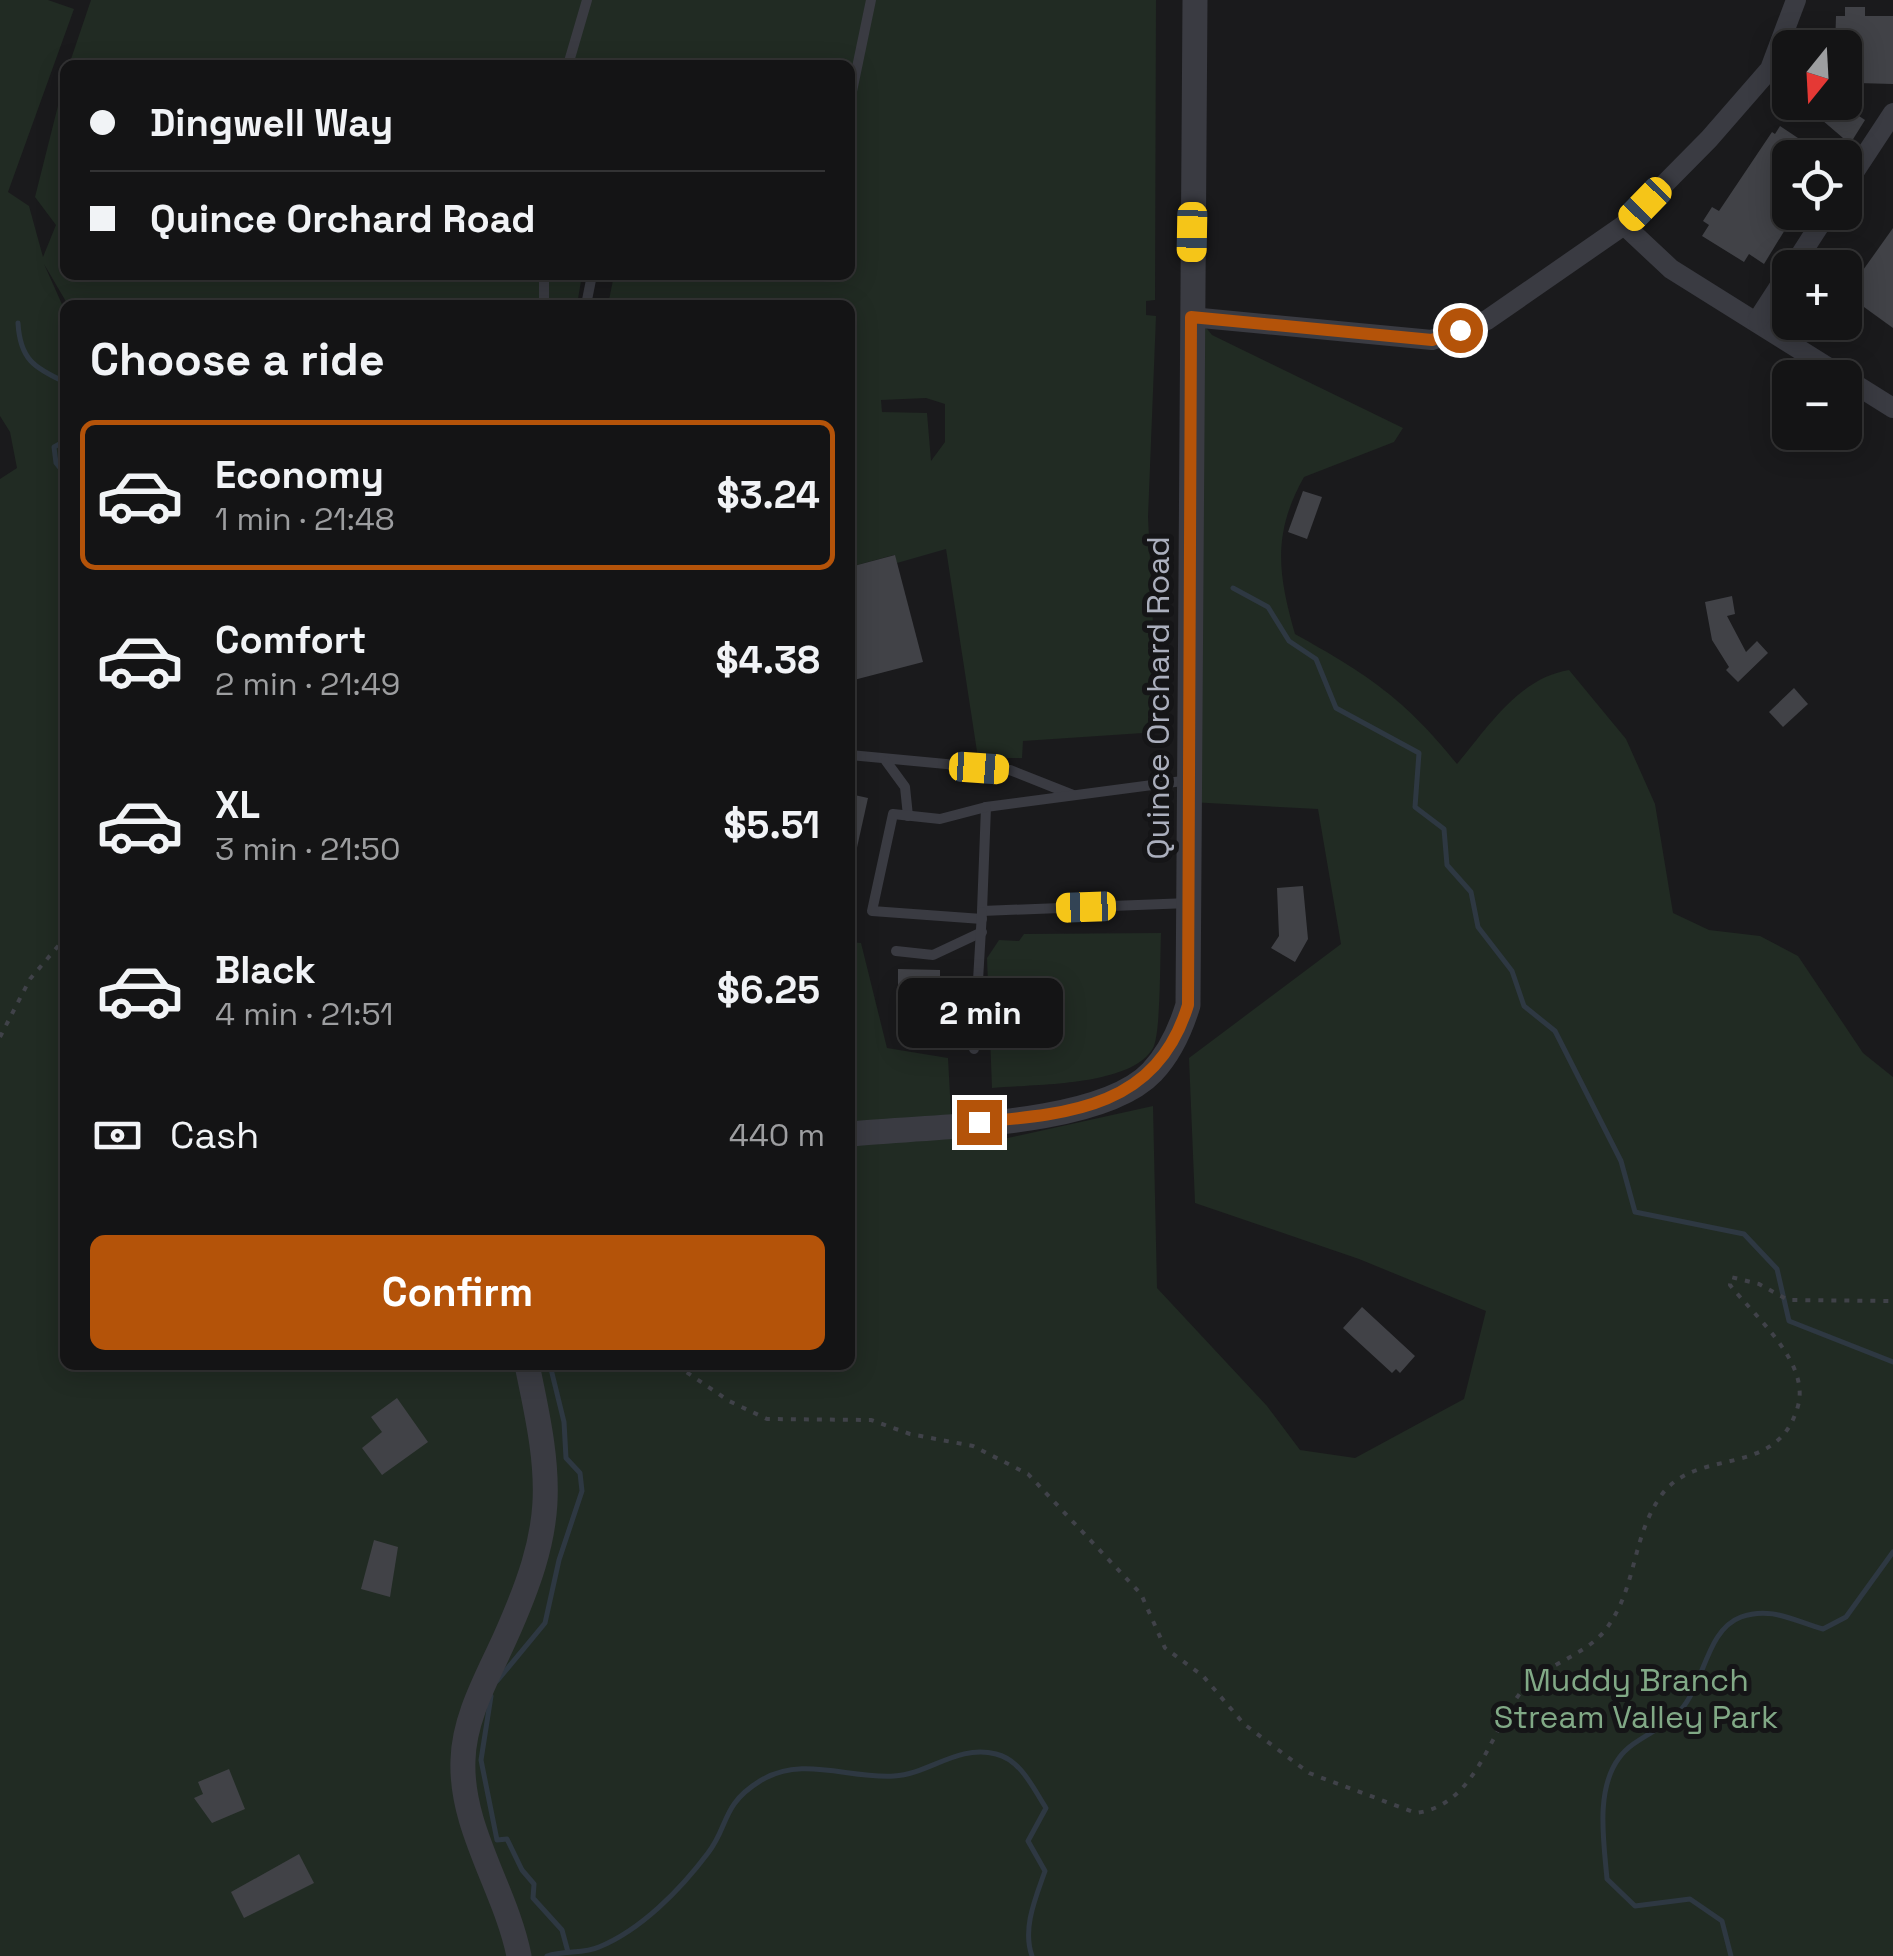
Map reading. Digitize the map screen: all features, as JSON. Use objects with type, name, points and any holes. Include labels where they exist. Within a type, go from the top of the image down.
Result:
[{"type":"street","name":"Quince Orchard Road","points":[[855,1134],[1040,1117],[1106,1102],[1152,1073],[1180,1030],[1188,1005],[1196,0]]},
{"type":"street","points":[[1191,317],[1432,340],[1487,320],[1624,225],[1770,69],[1796,0]]},
{"type":"street","points":[[1862,160],[1893,114]]},
{"type":"street","points":[[1624,225],[1670,268],[1893,408]]},
{"type":"street","points":[[1757,321],[1772,298]]},
{"type":"street","points":[[519,1953],[510,1912],[468,1803],[462,1758],[468,1724],[541,1548],[549,1490],[528,1370]]},
{"type":"lane","points":[[569,60],[587,0]]},
{"type":"lane","points":[[855,76],[870,0]]},
{"type":"lane","points":[[855,756],[1010,770],[1074,796]]},
{"type":"lane","points":[[886,761],[905,787],[908,816]]},
{"type":"lane","points":[[1190,780],[986,807],[940,819],[893,814],[872,911],[982,915],[1190,903]]},
{"type":"lane","points":[[974,1049],[986,807]]},
{"type":"lane","points":[[896,951],[933,955],[982,932]]},
{"type":"path","points":[[0,1037],[30,979],[60,944]]},
{"type":"path","points":[[684,1370],[730,1401],[767,1419],[871,1420],[910,1434],[974,1446],[1028,1474],[1141,1594],[1165,1648],[1204,1676],[1244,1724],[1308,1773],[1416,1813],[1456,1798],[1524,1688],[1604,1632],[1620,1606],[1642,1523],[1667,1487],[1690,1472],[1754,1456],[1790,1429],[1800,1382],[1793,1363],[1730,1285],[1731,1277],[1759,1284],[1788,1300],[1893,1301]]},
{"type":"green space","name":"Muddy Branch Stream Valley Park","points":[[0,0],[48,0],[74,9],[8,192],[29,206],[43,257],[56,225],[35,197],[60,98],[60,280],[581,280],[578,300],[65,300],[44,264],[60,300],[60,1370],[855,1370],[855,942],[861,943],[887,1048],[948,1058],[953,1150],[1153,1106],[1157,1288],[1267,1406],[1300,1450],[1355,1458],[1464,1399],[1486,1311],[1359,1259],[1195,1203],[1189,1058],[1341,944],[1318,809],[1190,802],[1191,309],[1212,335],[1403,428],[1394,442],[1304,477],[1287,517],[1281,554],[1295,634],[1384,690],[1420,722],[1457,764],[1520,694],[1551,675],[1569,670],[1626,739],[1655,804],[1673,913],[1709,930],[1760,936],[1798,956],[1863,1053],[1893,1077],[1893,1956],[0,1956],[0,479],[17,468],[10,432],[0,416]]},
{"type":"green space","points":[[91,0],[1156,0],[1155,300],[1146,301],[1146,315],[1156,316],[1148,517],[1158,732],[1023,741],[1022,758],[978,758],[946,549],[897,563],[894,555],[855,566],[855,300],[609,300],[613,280],[855,280],[855,60],[71,60]],"holes":[[[926,398],[945,404],[945,442],[931,461],[927,413],[882,412],[881,400]]]},
{"type":"green space","points":[[1161,933],[1156,1040],[1141,1061],[1103,1077],[992,1088],[987,958],[999,940],[1019,941],[1024,934]]},
{"type":"building","points":[[1845,7],[1865,7],[1865,16],[1893,16],[1893,84],[1862,83],[1862,30],[1836,30],[1836,16],[1845,16]]},
{"type":"building","points":[[1822,120],[1865,120],[1852,140],[1845,140]]},
{"type":"building","points":[[1780,126],[1801,140],[1772,140],[1772,230],[1785,230],[1764,264],[1749,254],[1744,262],[1702,236],[1709,225],[1703,221],[1712,207],[1719,211],[1772,132],[1775,134]]},
{"type":"building","points":[[1893,228],[1893,328],[1862,306],[1862,272]]},
{"type":"building","points":[[1303,491],[1322,497],[1307,539],[1288,532]]},
{"type":"building","points":[[895,555],[923,662],[855,680],[855,566]]},
{"type":"building","points":[[1732,596],[1735,614],[1727,616],[1746,652],[1757,641],[1768,653],[1738,682],[1726,670],[1729,667],[1712,640],[1705,602]]},
{"type":"building","points":[[1794,688],[1808,704],[1783,727],[1769,712]]},
{"type":"building","points":[[855,795],[868,798],[855,852]]},
{"type":"building","points":[[1303,886],[1308,939],[1295,962],[1271,948],[1279,936],[1277,888]]},
{"type":"building","points":[[898,969],[940,970],[940,995],[898,995]]},
{"type":"building","points":[[1362,1307],[1415,1356],[1400,1373],[1396,1369],[1392,1373],[1343,1328]]},
{"type":"building","points":[[397,1398],[428,1442],[382,1475],[362,1448],[382,1432],[371,1417]]},
{"type":"building","points":[[374,1540],[398,1547],[390,1597],[361,1589]]},
{"type":"building","points":[[229,1769],[245,1809],[212,1823],[194,1798],[203,1794],[198,1782]]},
{"type":"building","points":[[299,1854],[314,1883],[244,1918],[231,1892]]},
{"type":"waterway","points":[[18,323],[22,345],[31,361],[60,380]]},
{"type":"waterway","points":[[60,444],[54,447],[60,468]]},
{"type":"waterway","points":[[1233,588],[1268,607],[1289,641],[1316,659],[1336,708],[1419,753],[1415,807],[1444,829],[1447,865],[1471,892],[1478,927],[1512,971],[1524,1006],[1555,1031],[1621,1161],[1635,1212],[1744,1234],[1777,1269],[1789,1321],[1893,1362]]},
{"type":"waterway","points":[[497,1681],[545,1623],[559,1560],[582,1491],[580,1473],[566,1458],[564,1422],[551,1370]]},
{"type":"waterway","points":[[1731,1956],[1722,1921],[1690,1899],[1635,1906],[1607,1879],[1603,1817],[1611,1771],[1625,1751],[1680,1711],[1713,1645],[1729,1624],[1762,1613],[1823,1629],[1846,1617],[1893,1552]]},
{"type":"waterway","points":[[491,1696],[481,1760],[497,1840],[507,1839],[522,1870],[534,1884],[533,1898],[562,1930],[568,1952]]},
{"type":"waterway","points":[[547,1956],[599,1947],[645,1919],[708,1853],[738,1799],[776,1773],[809,1769],[894,1776],[982,1752],[1013,1762],[1046,1808],[1028,1841],[1045,1871],[1029,1924],[1032,1956]]},
{"type":"route","points":[[979,1122],[1040,1117],[1106,1102],[1152,1073],[1180,1030],[1188,1005],[1191,317],[1432,340],[1460,330]]}]
